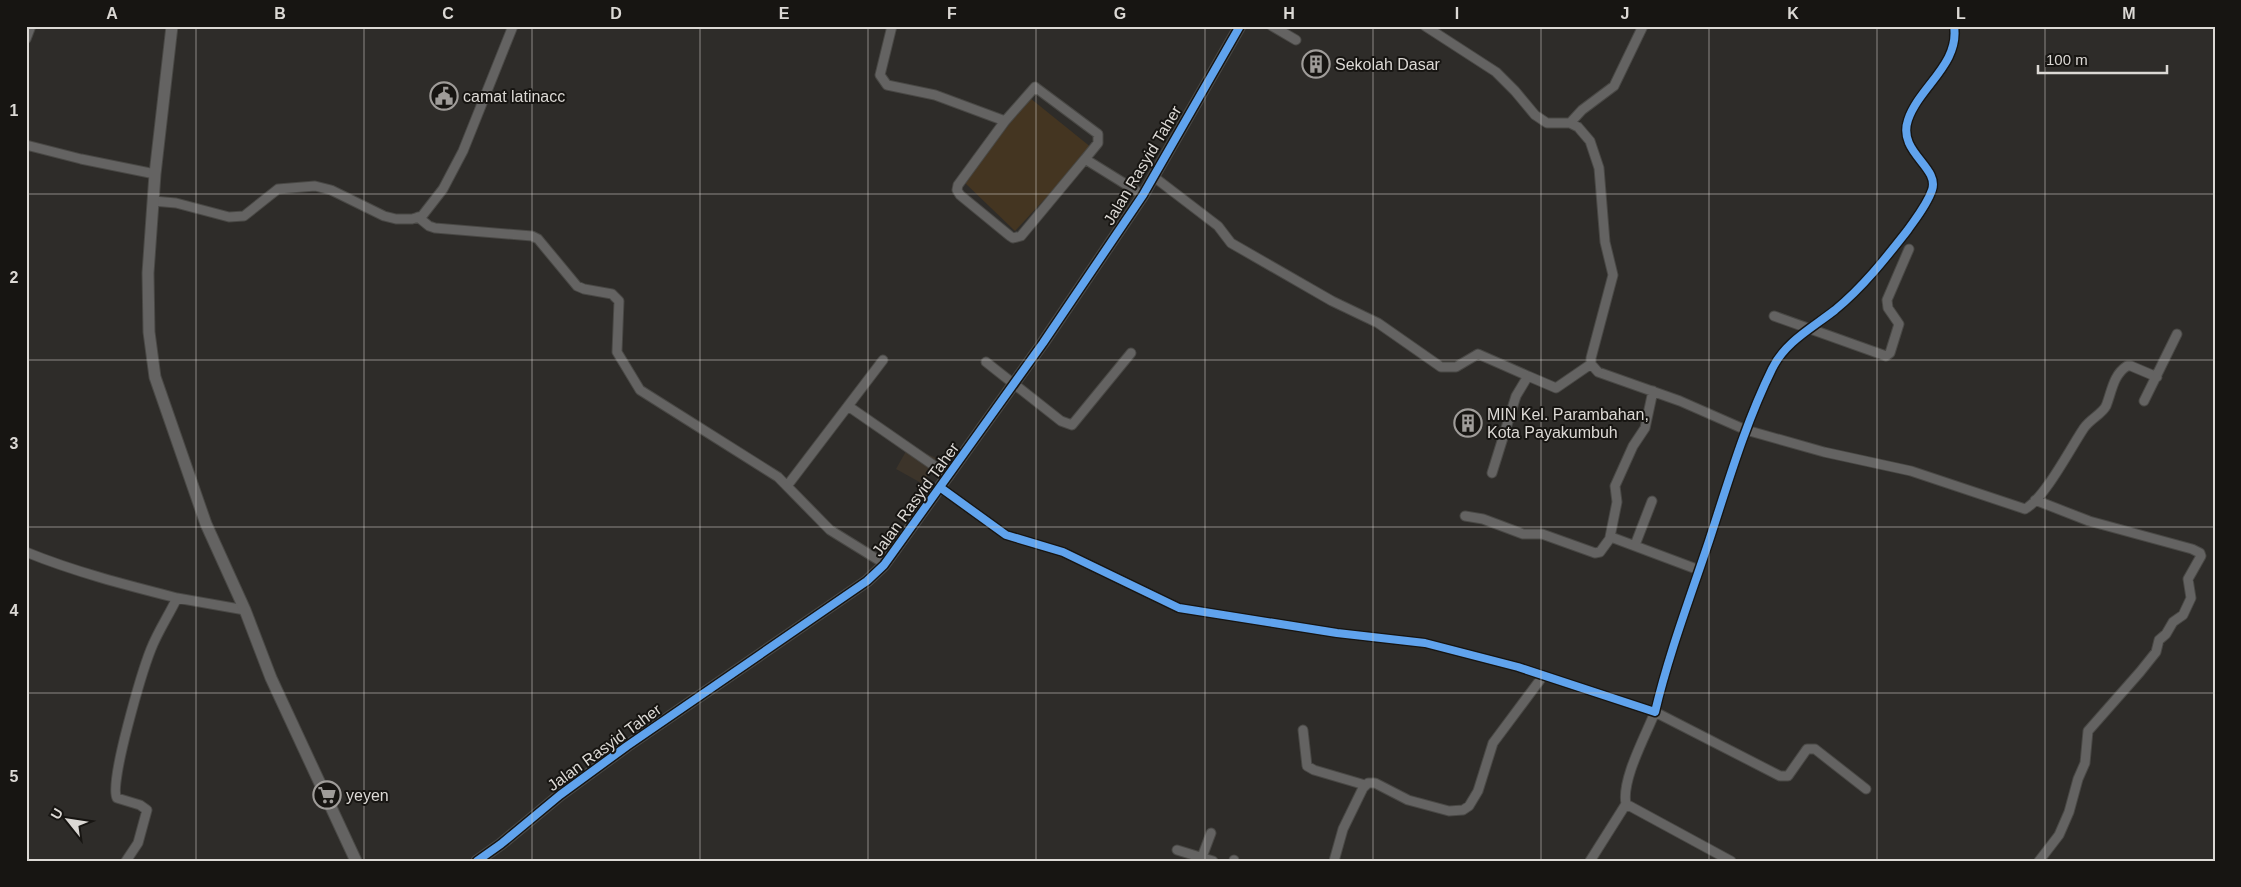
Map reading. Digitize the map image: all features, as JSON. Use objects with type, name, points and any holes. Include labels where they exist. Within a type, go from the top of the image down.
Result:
[{"type":"street","points":[[26,39],[31,26]]},
{"type":"street","points":[[172,26],[155,174],[148,273],[151,358],[155,377],[203,515],[245,610],[271,678],[356,861]]},
{"type":"street","points":[[153,200],[176,203],[229,217],[244,216],[278,188],[315,186],[331,190],[384,216],[396,219],[422,216],[443,189],[463,151],[513,26]]},
{"type":"street","points":[[892,26],[880,75],[887,85],[934,95],[1005,121]]},
{"type":"street","name":"Jalan Rasyid Taher","points":[[477,861],[582,779],[774,643],[866,581],[885,564],[950,476],[1143,195],[1240,26]]},
{"type":"street","points":[[1272,26],[1296,40]]},
{"type":"street","points":[[1425,26],[1496,72],[1536,115],[1547,123],[1570,123],[1584,132],[1594,151],[1601,183],[1606,249],[1612,267],[1612,283],[1592,352],[1591,364],[1598,372],[1653,391],[1746,430],[1824,452],[1911,471],[2021,509],[2029,507],[2035,500],[2065,460],[2086,425],[2104,408],[2111,388],[2121,370],[2131,366],[2157,377]]},
{"type":"street","points":[[1570,123],[1582,110],[1614,86],[1643,26]]},
{"type":"street","points":[[1590,861],[1626,804],[1625,796],[1630,774],[1655,712],[1666,665],[1746,430],[1780,355],[1790,343],[1845,301],[1876,271],[1917,216],[1930,195],[1933,188],[1933,180],[1906,141],[1906,131],[1908,119],[1917,103],[1953,50],[1956,38],[1954,26]]},
{"type":"street","points":[[1036,88],[1098,134],[1098,143],[1085,160],[1021,236],[1012,237],[960,195],[957,190],[958,185],[1031,89],[1036,88]]},
{"type":"street","points":[[26,145],[81,159],[155,174]]},
{"type":"street","points":[[1085,160],[1143,195]]},
{"type":"street","points":[[1154,177],[1218,226],[1231,243],[1332,300],[1378,323],[1441,366],[1456,367],[1478,354],[1556,388],[1591,364]]},
{"type":"street","points":[[418,217],[429,226],[435,228],[535,237],[577,286],[612,294],[620,301],[617,352],[640,390],[778,476],[830,530],[885,564]]},
{"type":"street","points":[[1774,316],[1812,328],[1884,356],[1888,355],[1899,324],[1888,308],[1887,300],[1909,249]]},
{"type":"street","points":[[2144,401],[2177,334]]},
{"type":"street","points":[[986,362],[1061,421],[1072,425],[1131,353]]},
{"type":"street","points":[[787,486],[884,360]]},
{"type":"street","points":[[1492,474],[1519,390],[1528,376]]},
{"type":"street","points":[[1465,516],[1483,519],[1524,534],[1542,534],[1596,552],[1600,551],[1610,537],[1617,502],[1615,486],[1633,446],[1645,428],[1653,391]]},
{"type":"street","points":[[848,406],[950,476]]},
{"type":"street","points":[[941,488],[1001,533],[1063,552],[1179,608],[1337,633],[1425,643],[1518,667],[1655,712],[1780,776],[1788,776],[1807,749],[1815,749],[1866,790]]},
{"type":"street","points":[[2035,500],[2089,521],[2192,549],[2201,554],[2188,579],[2191,598],[2183,615],[2173,622],[2166,634],[2159,640],[2156,652],[2088,731],[2085,763],[2078,779],[2069,812],[2059,835],[2039,861]]},
{"type":"street","points":[[1635,545],[1652,501]]},
{"type":"street","points":[[1610,537],[1699,570]]},
{"type":"street","points":[[26,552],[106,580],[177,598],[245,610]]},
{"type":"street","points":[[126,861],[138,843],[147,810],[140,805],[115,797],[118,769],[134,700],[151,650],[177,598]]},
{"type":"street","points":[[1303,730],[1307,766],[1314,770],[1365,784],[1376,783],[1416,803],[1449,811],[1463,810],[1469,806],[1478,791],[1493,743],[1543,676]]},
{"type":"street","points":[[1337,860],[1343,829],[1365,784]]},
{"type":"street","points":[[1626,804],[1731,861]]},
{"type":"street","points":[[1202,857],[1212,833]]},
{"type":"street","points":[[1176,850],[1213,861]]},
{"type":"shaded area","points":[[1030,98],[1092,148],[1015,231],[964,182]]},
{"type":"shaded area","points":[[909,446],[936,458],[923,484],[896,469]]},
{"type":"cycle path","points":[[477,861],[501,844],[560,795],[627,746],[867,581],[884,565],[1043,343],[1143,195],[1240,26]]},
{"type":"cycle path","points":[[941,488],[1006,535],[1063,552],[1179,608],[1337,633],[1425,643],[1518,667],[1655,712],[1673,647],[1738,454],[1753,411],[1777,359],[1792,343],[1835,310],[1864,282],[1907,231],[1930,196],[1933,182],[1930,174],[1908,141],[1906,131],[1913,108],[1945,64],[1951,52],[1954,40],[1954,26]]},
{"type":"place","name":"Sekolah Dasar","points":[[1316,64]]},
{"type":"place","name":"camat latinacc","points":[[444,96]]},
{"type":"place","name":"MIN Kel. Parambahan, Kota Payakumbuh","points":[[1468,423]]},
{"type":"place","name":"yeyen","points":[[327,795]]}]
